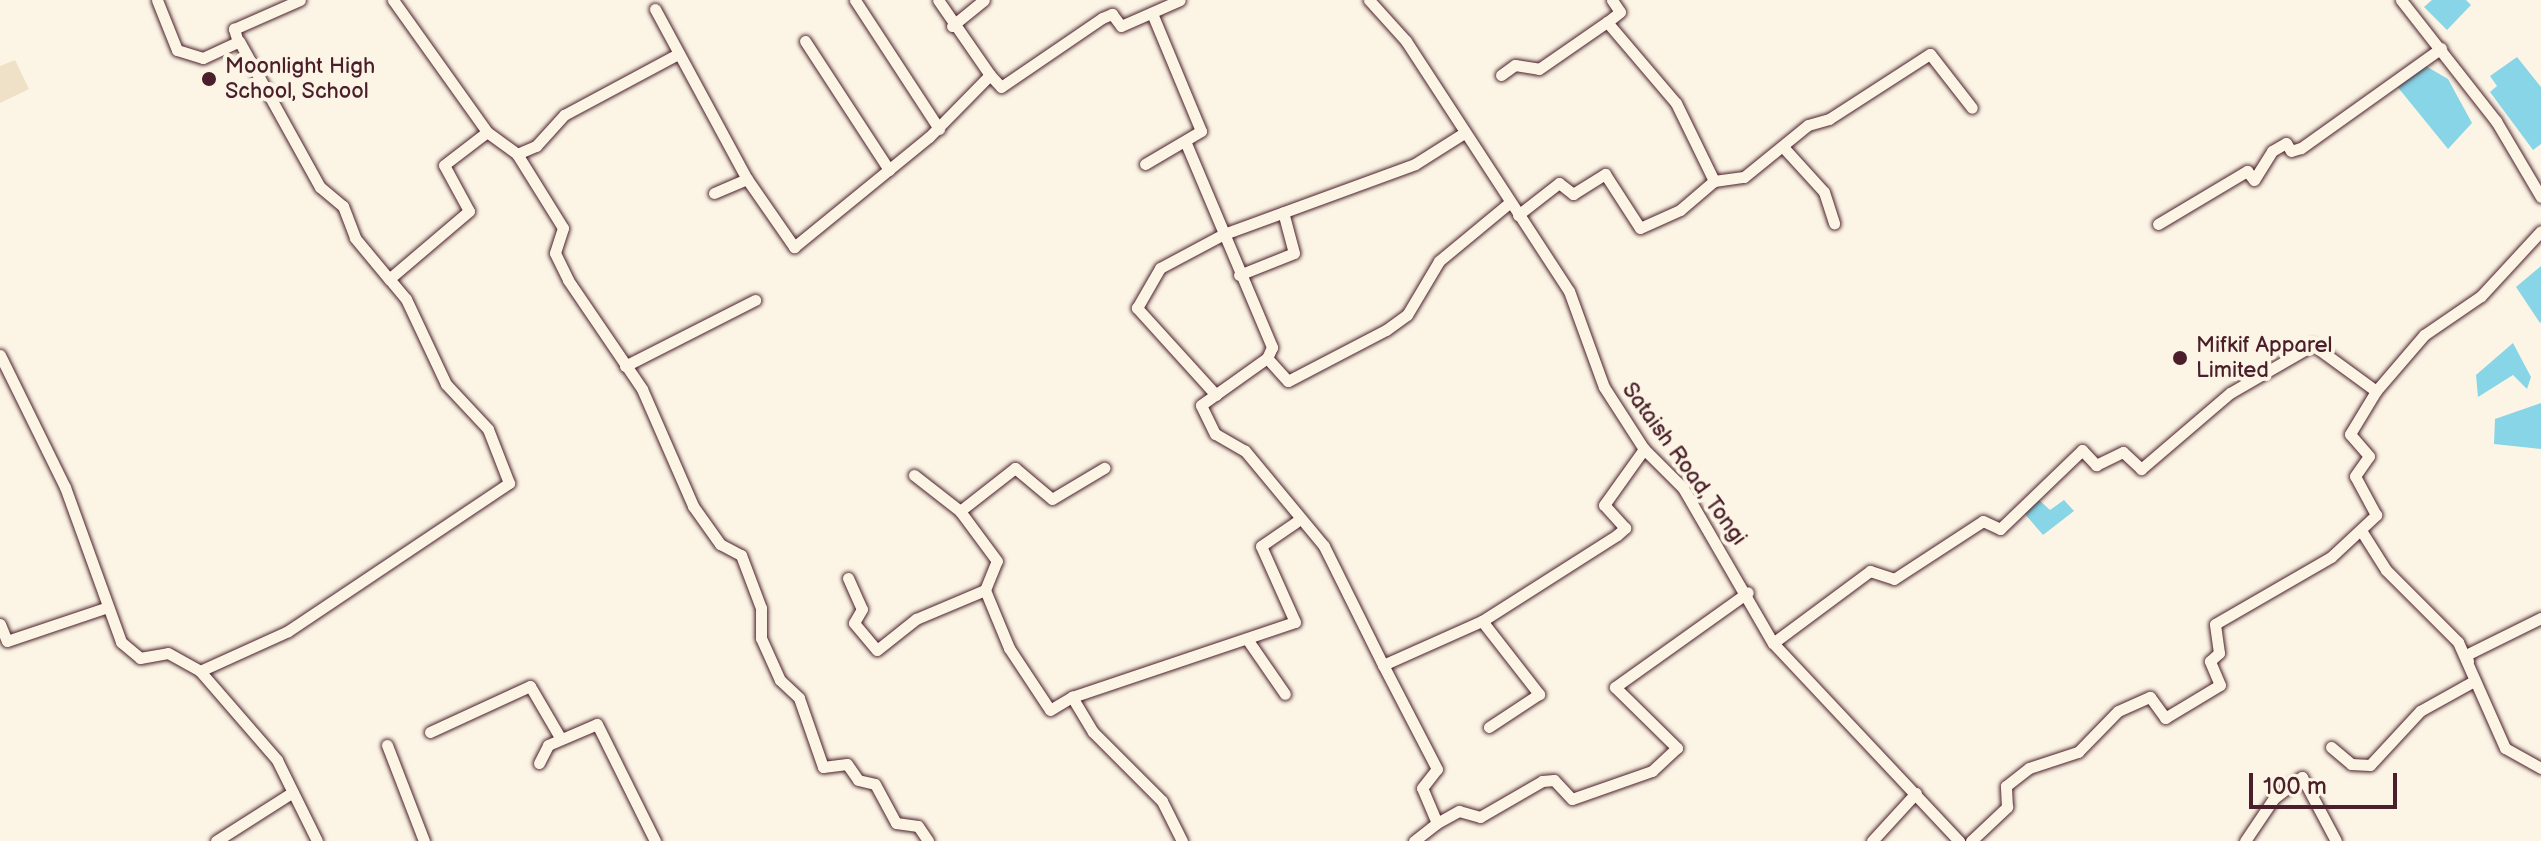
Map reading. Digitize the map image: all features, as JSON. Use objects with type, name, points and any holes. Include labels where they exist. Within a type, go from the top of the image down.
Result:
[{"type":"street","points":[[157,0],[180,54],[203,58],[239,41]]},
{"type":"street","points":[[200,671],[288,631],[509,483],[511,472],[488,429],[446,384],[406,299],[355,238],[343,206],[320,187],[239,41],[234,29],[300,0]]},
{"type":"street","points":[[393,0],[487,132],[517,154],[563,228],[555,253],[568,280],[642,389],[693,506],[720,544],[741,555],[761,608],[761,638],[780,680],[799,698],[823,767],[847,764],[858,780],[875,784],[896,823],[918,826],[928,841]]},
{"type":"street","points":[[855,0],[939,129]]},
{"type":"street","points":[[938,0],[952,26],[1001,87],[1102,18],[1112,14],[1121,26],[1180,0]]},
{"type":"street","points":[[952,26],[984,0]]},
{"type":"street","name":"Sataish Road, Tongi","points":[[1369,0],[1406,41],[1579,309],[1604,387],[1644,449],[1683,488],[1748,592],[1773,643],[1959,841]]},
{"type":"street","points":[[1501,75],[1515,65],[1539,69],[1620,12],[1612,0]]},
{"type":"street","points":[[2401,0],[2441,48],[2541,197]]},
{"type":"street","points":[[655,9],[678,54],[715,109],[747,179],[794,247],[939,129],[990,75]]},
{"type":"street","points":[[1145,164],[1201,131],[1152,13]]},
{"type":"street","points":[[1607,22],[1676,103],[1714,181]]},
{"type":"street","points":[[805,41],[889,170]]},
{"type":"street","points":[[2158,224],[2247,171],[2254,180],[2272,151],[2286,143],[2291,151],[2301,148],[2441,48]]},
{"type":"street","points":[[517,154],[536,146],[564,115],[678,54]]},
{"type":"street","points":[[1518,215],[1559,183],[1573,194],[1605,174],[1640,228],[1680,210],[1714,181],[1744,177],[1784,148],[1808,125],[1829,119],[1930,54],[1972,108]]},
{"type":"street","points":[[389,279],[469,211],[444,165],[487,132]]},
{"type":"street","points":[[1216,395],[1137,308],[1150,279],[1174,255],[1415,164],[1464,133]]},
{"type":"street","points":[[1185,141],[1272,347],[1267,358],[1201,405],[1215,434],[1245,451],[1296,522],[1324,546],[1437,769],[1422,788],[1437,823]]},
{"type":"street","points":[[1784,148],[1824,192],[1834,223]]},
{"type":"street","points":[[714,193],[747,179]]},
{"type":"street","points":[[1267,358],[1288,381],[1386,330],[1407,315],[1439,261],[1509,203]]},
{"type":"street","points":[[1239,275],[1294,253],[1283,212]]},
{"type":"street","points":[[1971,841],[2007,807],[2006,786],[2029,768],[2078,752],[2118,711],[2150,697],[2165,718],[2220,685],[2210,661],[2219,653],[2215,624],[2362,532],[2376,515],[2355,476],[2369,456],[2350,434],[2376,391],[2424,335],[2481,296],[2541,231]]},
{"type":"street","points":[[625,366],[755,300]]},
{"type":"street","points":[[1773,643],[1870,571],[1894,579],[1983,521],[2000,529],[2082,450],[2096,465],[2123,452],[2141,469],[2230,393],[2313,345],[2376,391]]},
{"type":"street","points":[[0,355],[65,487],[105,608],[121,642],[140,658],[168,653],[200,671],[277,760],[317,841]]},
{"type":"street","points":[[1383,665],[1482,621],[1625,528],[1604,505],[1644,449]]},
{"type":"street","points":[[960,511],[1015,468],[1052,499],[1104,468]]},
{"type":"street","points":[[848,578],[862,609],[854,623],[877,650],[916,619],[985,590],[997,561],[960,511],[914,475]]},
{"type":"street","points":[[985,590],[1009,648],[1050,710],[1072,697],[1133,671],[1138,678],[1249,642],[1295,622],[1261,546],[1296,522]]},
{"type":"street","points":[[2362,532],[2386,570],[2458,642],[2468,661]]},
{"type":"street","points":[[1414,841],[1459,811],[1480,817],[1542,781],[1554,780],[1572,799],[1652,771],[1677,748],[1615,687],[1748,592]]},
{"type":"street","points":[[0,624],[7,641],[105,608]]},
{"type":"street","points":[[2541,618],[2466,655],[2474,681],[2505,748],[2541,768]]},
{"type":"street","points":[[1482,621],[1539,694],[1489,727]]},
{"type":"street","points":[[1249,642],[1285,694]]},
{"type":"street","points":[[2331,747],[2351,764],[2370,765],[2420,711],[2474,681]]},
{"type":"street","points":[[430,732],[530,686],[561,739]]},
{"type":"street","points":[[1072,697],[1093,732],[1162,801],[1182,841]]},
{"type":"street","points":[[539,763],[548,745],[597,724],[655,841]]},
{"type":"street","points":[[387,745],[424,841]]},
{"type":"street","points":[[2245,841],[2274,798],[2302,777],[2336,841]]},
{"type":"street","points":[[216,841],[293,792]]},
{"type":"street","points":[[1872,841],[1916,793]]},
{"type":"shaded area","points":[[15,60],[29,89],[0,103],[0,66]]},
{"type":"water","points":[[2432,0],[2466,0],[2471,5],[2447,30],[2424,7]]},
{"type":"water","points":[[2517,57],[2541,87],[2541,144],[2533,150],[2490,92],[2497,86],[2490,76]]},
{"type":"water","points":[[2424,65],[2448,79],[2472,123],[2448,149],[2396,85]]},
{"type":"water","points":[[2541,266],[2541,322],[2540,323],[2516,287]]},
{"type":"water","points":[[2513,343],[2531,377],[2527,389],[2513,375],[2478,397],[2476,375]]},
{"type":"water","points":[[2541,403],[2541,449],[2494,444],[2495,419]]},
{"type":"water","points":[[2037,498],[2050,510],[2064,500],[2074,511],[2043,535],[2024,513]]},
{"type":"place","name":"Moonlight High School, School","points":[[209,79]]},
{"type":"place","name":"Mifkif Apparel Limited","points":[[2180,358]]}]
